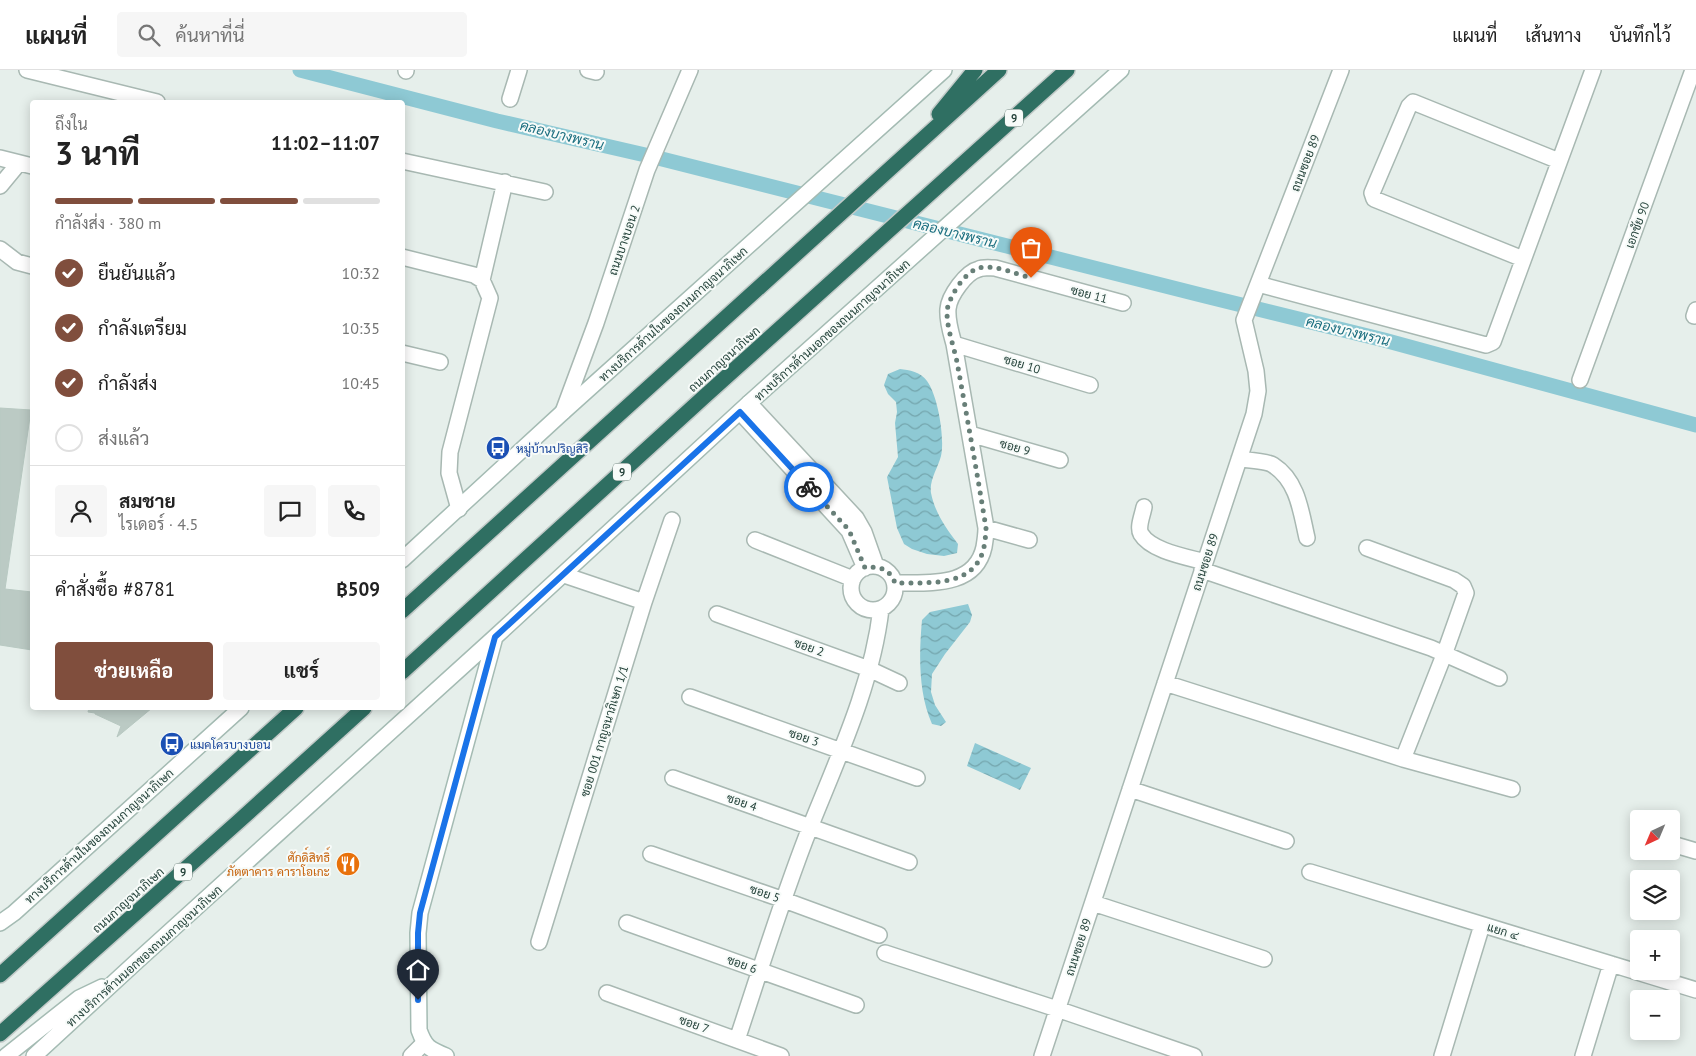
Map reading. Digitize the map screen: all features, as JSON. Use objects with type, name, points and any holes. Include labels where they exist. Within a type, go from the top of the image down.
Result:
[{"type":"highway","points":[[904,155],[975,70]]},
{"type":"highway","points":[[405,608],[999,70]]},
{"type":"highway","name":"ถนนกาญจนาภิเษก","points":[[405,669],[1067,70]]},
{"type":"highway","points":[[0,975],[294,710]]},
{"type":"highway","name":"ถนนกาญจนาภิเษก","points":[[0,1034],[239,822],[362,710]]},
{"type":"street","points":[[28,70],[149,100]]},
{"type":"street","points":[[510,98],[519,70]]},
{"type":"street","name":"ถนนบางบอน 2","points":[[563,412],[596,323],[647,170],[690,70]]},
{"type":"street","name":"ทางบริการด้านในของถนนกาญจนาภิเษก","points":[[405,557],[563,412],[944,70]]},
{"type":"street","name":"ทางบริการด้านนอกของถนนกาญจนาภิเษก","points":[[34,1056],[564,575],[744,408],[1121,70]]},
{"type":"street","name":"ถนนซอย 89","points":[[1042,1056],[1254,414],[1258,391],[1256,371],[1244,320],[1341,70]]},
{"type":"street","points":[[1257,286],[1486,345],[1492,342],[1593,70]]},
{"type":"street","name":"เอกชัย 90","points":[[1580,380],[1693,70]]},
{"type":"street","points":[[1523,259],[1374,198],[1372,193],[1409,106],[1413,102],[1559,161]]},
{"type":"street","points":[[0,158],[26,164]]},
{"type":"street","points":[[405,162],[545,192]]},
{"type":"street","points":[[0,186],[26,164]]},
{"type":"street","points":[[482,280],[505,182]]},
{"type":"street","points":[[0,249],[18,262],[30,265]]},
{"type":"street","points":[[405,257],[474,274],[482,280],[490,298],[450,452],[449,473],[459,509]]},
{"type":"street","name":"ซอย 11","points":[[895,583],[951,581],[966,575],[976,564],[984,549],[986,528],[954,344],[948,320],[948,307],[956,290],[968,275],[979,268],[995,268],[1123,303]]},
{"type":"street","name":"ซอย 10","points":[[954,344],[1090,385]]},
{"type":"street","points":[[405,354],[440,362]]},
{"type":"street","points":[[744,408],[856,518],[864,532],[870,567]]},
{"type":"street","name":"ซอย 9","points":[[970,434],[1060,460]]},
{"type":"street","points":[[1239,459],[1272,464],[1288,480],[1296,493],[1307,538]]},
{"type":"street","points":[[1144,507],[1140,528],[1141,533],[1150,542],[1172,553],[1431,648],[1499,678]]},
{"type":"street","name":"ซอย 001 กาญจนาภิเษก 1/1","points":[[539,942],[644,602],[672,520]]},
{"type":"street","points":[[986,528],[1029,540]]},
{"type":"street","points":[[755,540],[853,579]]},
{"type":"street","points":[[1367,548],[1454,580],[1463,586],[1466,593],[1403,759]]},
{"type":"street","points":[[870,567],[888,572],[895,583],[894,596],[887,606],[874,611],[866,610],[854,601],[851,586],[853,579],[856,574],[870,567]]},
{"type":"street","points":[[564,575],[644,602]]},
{"type":"street","points":[[737,1040],[811,826],[843,751],[878,637],[881,609]]},
{"type":"street","name":"ซอย 2","points":[[717,614],[869,669],[899,683]]},
{"type":"street","points":[[446,1056],[434,1051],[424,1043],[419,1030],[418,942],[420,913],[495,637]]},
{"type":"street","points":[[1165,683],[1403,759],[1512,789]]},
{"type":"street","name":"ซอย 3","points":[[690,697],[917,778]]},
{"type":"street","name":"ทางบริการด้านในของถนนกาญจนาภิเษก","points":[[0,923],[239,710]]},
{"type":"street","name":"ซอย 4","points":[[673,778],[909,862]]},
{"type":"street","points":[[1130,789],[1286,841]]},
{"type":"street","points":[[1680,846],[1696,851]]},
{"type":"street","name":"ซอย 5","points":[[651,854],[879,935]]},
{"type":"street","name":"แยก ๔","points":[[1310,872],[1696,990]]},
{"type":"street","points":[[1092,903],[1264,959]]},
{"type":"street","points":[[0,929],[14,912]]},
{"type":"street","name":"ซอย 6","points":[[628,923],[856,1005]]},
{"type":"street","points":[[1442,1056],[1482,925]]},
{"type":"street","points":[[885,952],[1194,1056]]},
{"type":"street","points":[[1583,1056],[1611,964]]},
{"type":"street","points":[[6,1056],[79,998],[117,980]]},
{"type":"street","name":"ซอย 7","points":[[607,992],[781,1056]]},
{"type":"street","points":[[411,1056],[424,1043]]},
{"type":"water","points":[[900,369],[922,375],[931,388],[934,397],[940,417],[942,448],[931,483],[931,493],[938,514],[958,544],[957,553],[944,556],[927,554],[912,549],[904,544],[897,528],[887,477],[898,457],[895,423],[897,412],[896,402],[888,394],[884,385],[888,374]]},
{"type":"water","points":[[968,604],[972,615],[970,622],[932,674],[931,692],[935,705],[946,722],[941,726],[932,724],[927,712],[922,686],[920,646],[922,620],[930,612]]},
{"type":"water","points":[[975,743],[1031,768],[1020,790],[967,766]]},
{"type":"building","points":[[0,408],[30,410],[5,589],[30,592],[30,650],[0,645]]},
{"type":"building","points":[[88,710],[150,710],[117,737],[121,726],[95,713],[88,712]]},
{"type":"waterway","name":"คลองบางพราน","points":[[300,70],[497,121],[654,157],[1384,340],[1696,425]]},
{"type":"way so far","points":[[809,487],[849,530],[865,568],[876,566],[882,568],[888,572],[895,583],[951,581],[966,575],[976,564],[984,549],[986,528],[964,398],[948,320],[948,307],[956,290],[968,275],[979,268],[995,268],[1031,278]]},
{"type":"place","name":"หมู่บ้านปริญสิริ","points":[[498,448]]},
{"type":"place","name":"แมคโครบางบอน","points":[[172,744]]},
{"type":"place","name":"ศักดิ์สิทธิ์ ภัตตาคาร คาราโอเกะ","points":[[348,864]]},
{"type":"route","points":[[418,1000],[418,933],[420,913],[495,637],[740,412],[809,487]]}]
